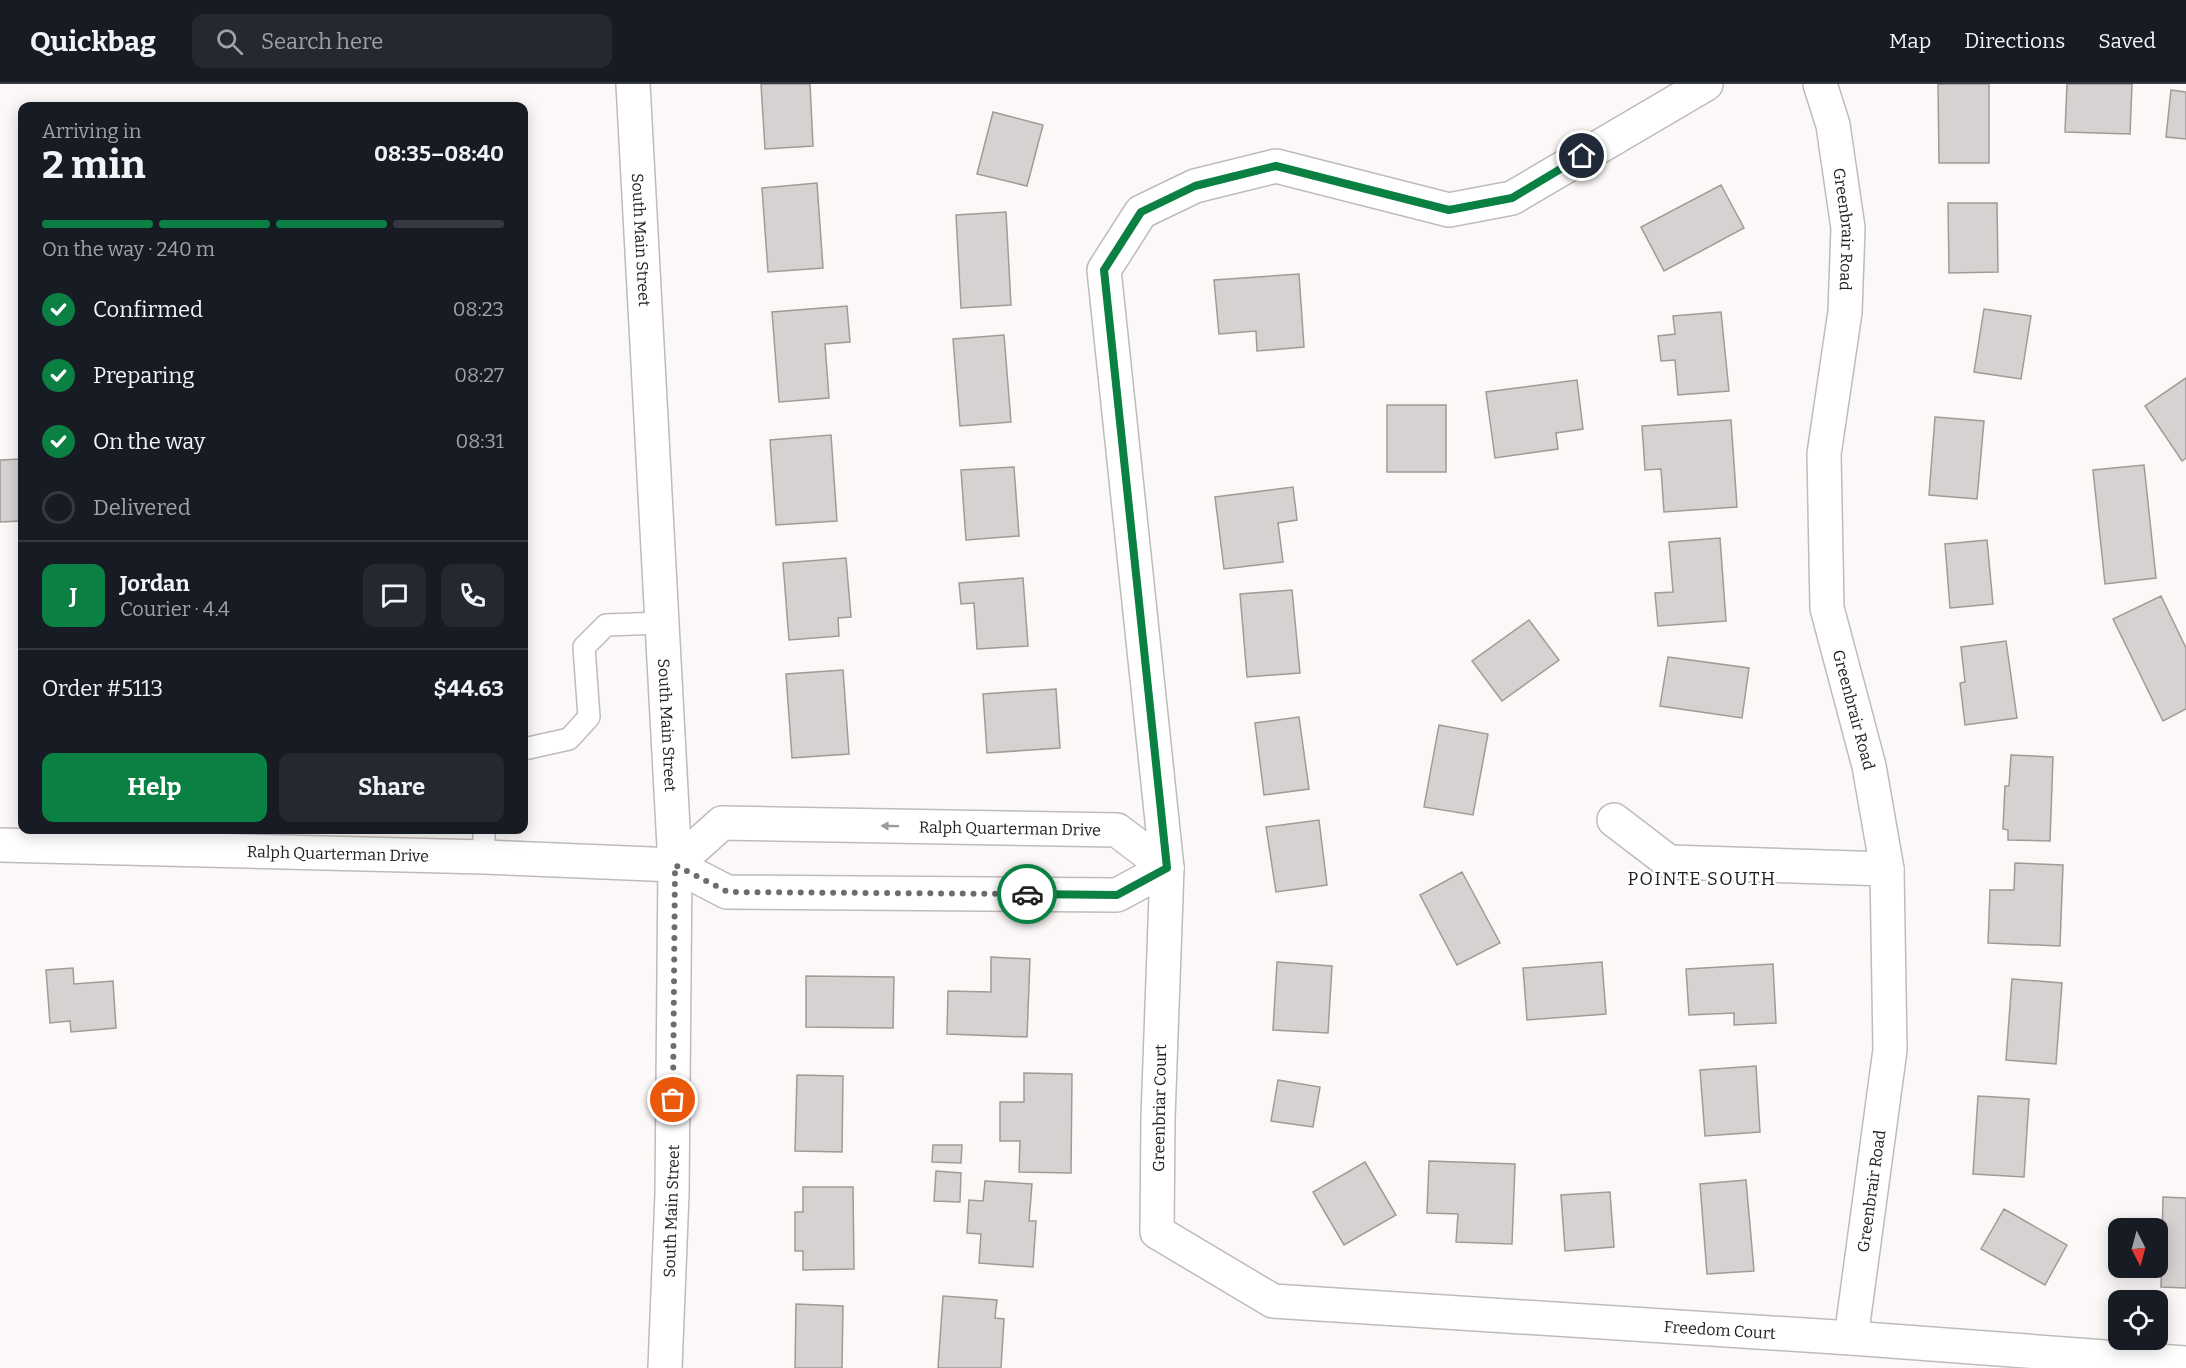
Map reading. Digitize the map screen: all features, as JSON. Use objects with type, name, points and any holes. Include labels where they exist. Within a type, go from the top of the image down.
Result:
[{"type":"street","name":"South Main Street","points":[[633,84],[675,865],[672,1194],[665,1368]]},
{"type":"street","points":[[1167,868],[1104,270],[1141,212],[1195,186],[1276,166],[1449,210],[1512,198],[1706,84]]},
{"type":"street","name":"Greenbrair Road","points":[[1820,84],[1833,124],[1848,228],[1845,312],[1824,454],[1827,608],[1869,766],[1887,869],[1890,1050],[1851,1338]]},
{"type":"street","points":[[1614,820],[1668,862],[1887,869]]},
{"type":"street","name":"Ralph Quarterman Drive","points":[[0,845],[484,843],[675,865],[728,892],[1117,895],[1167,868],[1118,830],[722,823],[675,865]]},
{"type":"street","name":"Greenbriar Court","points":[[1167,868],[1156,1232],[1256,1292]]},
{"type":"street","name":"Freedom Court","points":[[1256,1292],[1274,1301],[1851,1338],[2186,1363]]},
{"type":"lane","points":[[528,747],[569,739],[589,717],[584,647],[606,625],[662,623]]},
{"type":"building","points":[[761,84],[810,84],[813,146],[765,149]]},
{"type":"building","points":[[1938,84],[1989,84],[1989,163],[1939,163]]},
{"type":"building","points":[[2067,84],[2132,84],[2130,134],[2065,132]]},
{"type":"building","points":[[2171,90],[2186,92],[2186,139],[2166,137]]},
{"type":"building","points":[[993,112],[1043,125],[1027,186],[977,174]]},
{"type":"building","points":[[817,183],[823,268],[768,272],[762,188]]},
{"type":"building","points":[[1721,185],[1744,228],[1664,271],[1641,227]]},
{"type":"building","points":[[1948,203],[1997,203],[1998,272],[1949,273]]},
{"type":"building","points":[[1006,212],[1011,305],[961,308],[956,215]]},
{"type":"building","points":[[1299,274],[1304,347],[1257,351],[1256,331],[1219,334],[1214,280]]},
{"type":"building","points":[[847,306],[850,342],[825,344],[829,398],[779,402],[772,312]]},
{"type":"building","points":[[1984,309],[2031,316],[2021,379],[1974,372]]},
{"type":"building","points":[[1721,312],[1729,391],[1678,395],[1675,360],[1661,361],[1658,336],[1675,334],[1673,316]]},
{"type":"building","points":[[1004,335],[1011,422],[960,426],[953,339]]},
{"type":"building","points":[[2186,378],[2186,458],[2182,461],[2145,406]]},
{"type":"building","points":[[1577,380],[1583,429],[1556,433],[1558,449],[1495,458],[1486,392]]},
{"type":"building","points":[[1387,405],[1446,405],[1446,472],[1387,472]]},
{"type":"building","points":[[1935,417],[1984,421],[1977,499],[1929,495]]},
{"type":"building","points":[[1731,420],[1737,507],[1664,512],[1661,469],[1645,470],[1642,426]]},
{"type":"building","points":[[831,435],[837,521],[776,525],[770,440]]},
{"type":"building","points":[[18,459],[18,521],[0,522],[0,460]]},
{"type":"building","points":[[2144,465],[2156,578],[2105,584],[2093,470]]},
{"type":"building","points":[[1014,467],[1019,536],[966,540],[961,470]]},
{"type":"building","points":[[1293,487],[1297,520],[1278,523],[1283,562],[1224,569],[1215,497]]},
{"type":"building","points":[[1720,538],[1726,621],[1658,626],[1655,593],[1673,592],[1669,542]]},
{"type":"building","points":[[1987,540],[1993,604],[1950,608],[1945,544]]},
{"type":"building","points":[[846,558],[851,617],[838,618],[839,636],[789,640],[783,563]]},
{"type":"building","points":[[1023,578],[1028,646],[977,649],[974,603],[961,604],[959,583]]},
{"type":"building","points":[[1292,590],[1300,673],[1247,677],[1240,594]]},
{"type":"building","points":[[2161,596],[2186,648],[2186,709],[2163,721],[2113,619]]},
{"type":"building","points":[[1529,620],[1559,660],[1502,701],[1472,661]]},
{"type":"building","points":[[2006,641],[2017,718],[1965,725],[1960,683],[1965,682],[1961,647]]},
{"type":"building","points":[[1668,657],[1749,668],[1742,718],[1660,706]]},
{"type":"building","points":[[843,670],[849,754],[792,758],[786,674]]},
{"type":"building","points":[[1056,689],[1060,748],[987,753],[983,694]]},
{"type":"building","points":[[1299,717],[1309,789],[1264,795],[1255,723]]},
{"type":"building","points":[[1439,725],[1488,734],[1473,815],[1424,807]]},
{"type":"building","points":[[2011,755],[2053,757],[2050,841],[2008,840],[2008,830],[2003,829],[2005,786],[2009,786]]},
{"type":"building","points":[[1319,820],[1327,885],[1276,892],[1266,827]]},
{"type":"building","points":[[2015,863],[2063,865],[2060,946],[1988,943],[1990,890],[2014,890]]},
{"type":"building","points":[[1462,872],[1500,943],[1457,965],[1420,895]]},
{"type":"building","points":[[991,957],[1030,959],[1027,1037],[947,1034],[948,991],[991,992]]},
{"type":"building","points":[[1277,962],[1332,966],[1328,1033],[1273,1030]]},
{"type":"building","points":[[1602,962],[1606,1014],[1527,1020],[1523,968]]},
{"type":"building","points":[[1773,964],[1776,1023],[1734,1025],[1734,1013],[1689,1015],[1686,969]]},
{"type":"building","points":[[73,968],[74,984],[113,981],[116,1028],[71,1032],[70,1021],[50,1023],[46,970]]},
{"type":"building","points":[[806,976],[894,977],[893,1028],[806,1027]]},
{"type":"building","points":[[2012,979],[2062,983],[2056,1064],[2006,1060]]},
{"type":"building","points":[[1756,1066],[1760,1132],[1705,1136],[1700,1070]]},
{"type":"building","points":[[1024,1073],[1072,1074],[1071,1173],[1019,1172],[1020,1141],[1000,1141],[1000,1102],[1024,1102]]},
{"type":"building","points":[[797,1075],[843,1076],[842,1152],[795,1151]]},
{"type":"building","points":[[1278,1080],[1320,1087],[1313,1127],[1271,1121]]},
{"type":"building","points":[[1978,1096],[2029,1099],[2024,1177],[1973,1174]]},
{"type":"building","points":[[933,1145],[962,1145],[961,1163],[932,1162]]},
{"type":"building","points":[[1429,1161],[1515,1164],[1512,1244],[1456,1242],[1458,1214],[1427,1213]]},
{"type":"building","points":[[1365,1162],[1396,1215],[1344,1245],[1313,1192]]},
{"type":"building","points":[[936,1171],[961,1173],[960,1202],[934,1201]]},
{"type":"building","points":[[1746,1180],[1754,1271],[1707,1274],[1700,1184]]},
{"type":"building","points":[[985,1181],[1032,1184],[1029,1221],[1036,1221],[1033,1267],[979,1263],[981,1234],[967,1233],[969,1200],[983,1201]]},
{"type":"building","points":[[803,1187],[853,1187],[854,1269],[803,1270],[803,1251],[795,1251],[795,1212],[803,1212]]},
{"type":"building","points":[[1610,1192],[1614,1247],[1565,1251],[1561,1195]]},
{"type":"building","points":[[2163,1197],[2186,1198],[2186,1288],[2161,1287],[2161,1278],[2168,1278],[2168,1218],[2163,1218]]},
{"type":"building","points":[[2004,1209],[2067,1245],[2045,1285],[1981,1249]]},
{"type":"building","points":[[943,1296],[997,1300],[995,1318],[1004,1319],[1001,1368],[938,1368]]},
{"type":"building","points":[[796,1304],[843,1306],[842,1368],[795,1368]]},
{"type":"way so far","points":[[673,1100],[675,865],[728,892],[1027,894]]},
{"type":"district","name":"POINTE SOUTH","points":[[1702,879]]},
{"type":"route","points":[[1027,894],[1117,895],[1167,868],[1104,270],[1141,212],[1195,186],[1276,166],[1449,210],[1512,198],[1582,156]]}]
